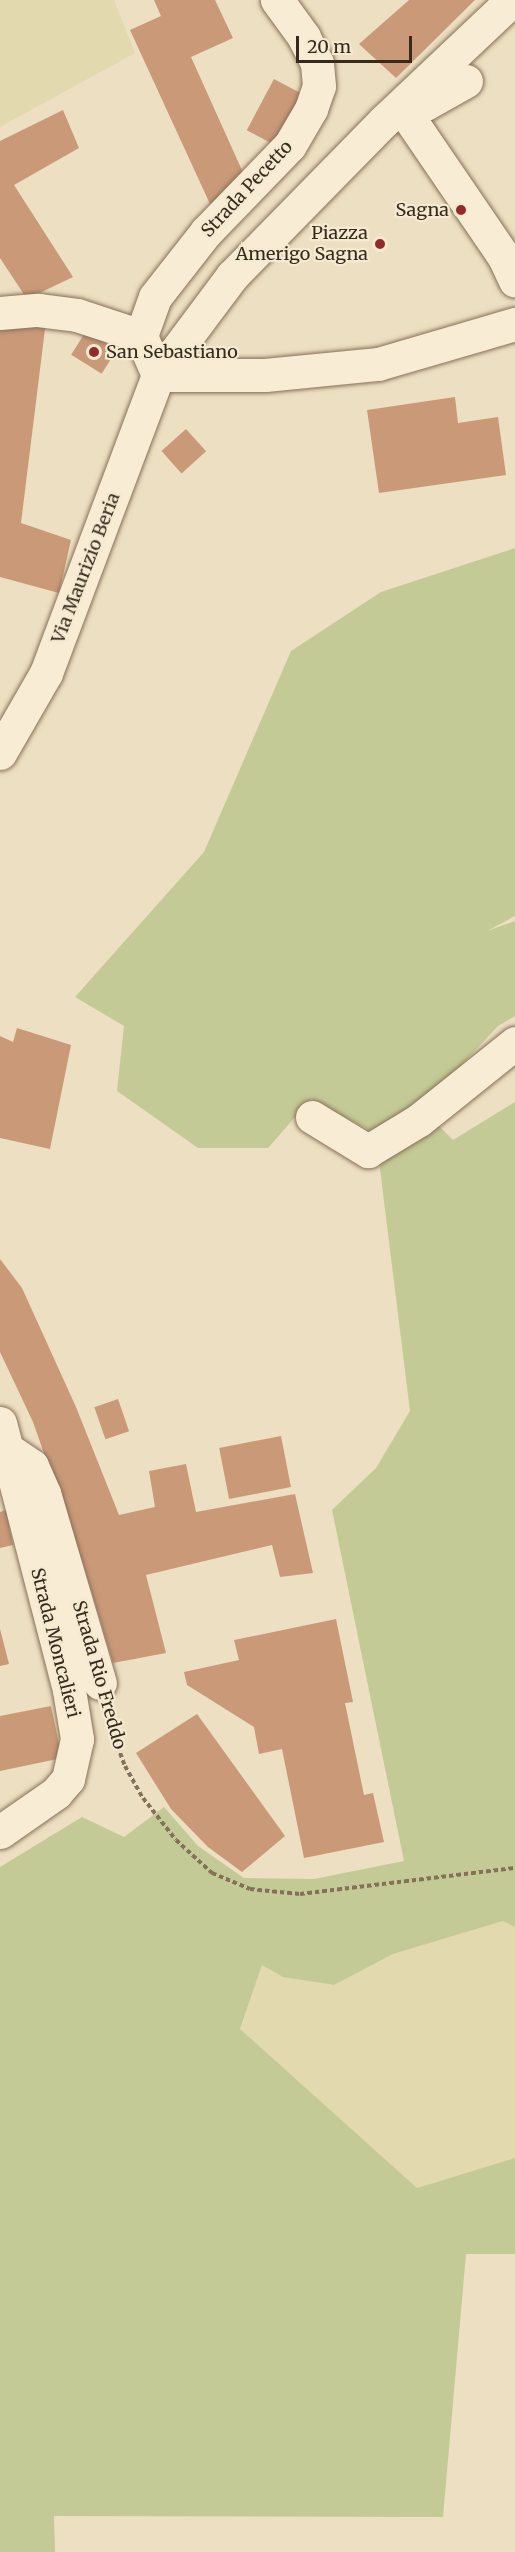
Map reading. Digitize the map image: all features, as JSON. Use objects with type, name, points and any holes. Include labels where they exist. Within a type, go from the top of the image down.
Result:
[{"type":"street","name":"Strada Pecetto","points":[[141,336],[155,297],[206,232],[290,145],[311,109],[319,86],[317,63],[304,37],[277,0]]},
{"type":"street","points":[[158,375],[232,276],[401,106],[512,0]]},
{"type":"street","points":[[401,106],[425,104],[466,81]]},
{"type":"street","points":[[401,106],[504,257],[515,281]]},
{"type":"street","points":[[0,313],[38,310],[77,315],[141,336],[158,375]]},
{"type":"street","points":[[158,375],[265,375],[378,364],[515,324]]},
{"type":"street","name":"Via Maurizio Beria","points":[[0,753],[46,673],[158,375]]},
{"type":"street","points":[[312,1117],[369,1151],[418,1120],[515,1043]]},
{"type":"street","name":"Strada Rio Freddo","points":[[2,1435],[32,1466],[44,1493],[100,1683]]},
{"type":"street","name":"Strada Moncalieri","points":[[0,1832],[56,1793],[68,1779],[77,1739],[69,1690],[2,1435]]},
{"type":"path","name":"Strada Rio Freddo","points":[[100,1683],[122,1757],[139,1790],[176,1840],[212,1873],[250,1888],[300,1894],[515,1868]]},
{"type":"shaded area","points":[[0,0],[114,0],[135,53],[0,127]]},
{"type":"shaded area","points":[[503,1921],[515,1927],[515,2158],[417,2188],[240,2030],[262,1965],[283,1977],[334,1985],[393,1954]]},
{"type":"green space","points":[[515,548],[515,916],[487,931],[515,921],[515,1016],[498,1026],[451,1076],[375,1133],[311,1099],[268,1148],[198,1148],[117,1091],[124,1026],[75,997],[204,852],[291,651],[381,592]]},
{"type":"green space","points":[[515,1102],[515,1927],[503,1921],[393,1954],[334,1985],[283,1977],[262,1965],[240,2029],[417,2188],[515,2158],[515,2254],[466,2254],[443,2517],[54,2516],[55,2552],[0,2552],[0,1867],[82,1817],[124,1837],[164,1807],[198,1846],[244,1878],[314,1879],[404,1861],[332,1510],[376,1468],[410,1411],[379,1161],[436,1123],[453,1140]]},
{"type":"building","points":[[154,0],[215,0],[233,38],[191,57],[245,177],[210,204],[130,30],[161,16]]},
{"type":"building","points":[[409,0],[475,0],[396,78],[359,44]]},
{"type":"building","points":[[274,79],[302,94],[275,145],[247,130]]},
{"type":"building","points":[[63,110],[79,148],[14,185],[73,277],[27,299],[0,258],[0,141]]},
{"type":"building","points":[[46,321],[21,523],[71,540],[59,593],[0,577],[0,327]]},
{"type":"building","name":"San Sebastiano","points":[[86,331],[117,350],[102,374],[71,355]]},
{"type":"building","points":[[455,397],[458,423],[498,417],[506,475],[379,493],[367,410]]},
{"type":"building","points":[[186,429],[206,451],[182,473],[161,451]]},
{"type":"building","points":[[17,1028],[71,1045],[50,1149],[0,1138],[0,1036],[13,1042]]},
{"type":"building","points":[[0,1259],[22,1288],[76,1407],[119,1515],[155,1507],[149,1471],[186,1464],[196,1512],[295,1494],[313,1573],[280,1577],[272,1545],[146,1575],[166,1653],[113,1663],[83,1564],[33,1422],[0,1352]]},
{"type":"building","points":[[118,1399],[129,1431],[105,1439],[94,1407]]},
{"type":"building","points":[[281,1436],[291,1487],[229,1499],[219,1448]]},
{"type":"building","points":[[6,1510],[13,1545],[0,1548],[0,1512]]},
{"type":"building","points":[[336,1619],[353,1702],[345,1703],[364,1795],[373,1793],[384,1842],[304,1858],[282,1749],[259,1754],[254,1727],[187,1685],[184,1672],[239,1660],[234,1640]]},
{"type":"building","points":[[0,1629],[9,1664],[0,1666]]},
{"type":"building","points":[[51,1706],[62,1758],[0,1771],[0,1716]]},
{"type":"building","points":[[197,1714],[285,1836],[242,1872],[208,1847],[171,1809],[136,1753]]},
{"type":"place","name":"Sagna","points":[[461,210]]},
{"type":"place","name":"Piazza Amerigo Sagna","points":[[380,244]]},
{"type":"place","name":"San Sebastiano","points":[[94,352]]}]
